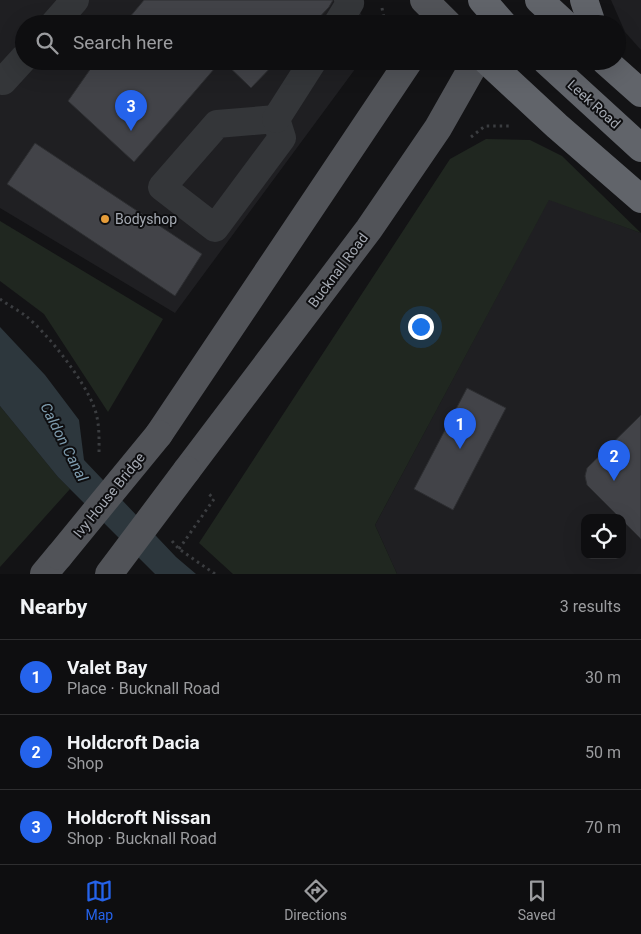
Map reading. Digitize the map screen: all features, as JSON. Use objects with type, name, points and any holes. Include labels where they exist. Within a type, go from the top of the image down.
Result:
[{"type":"highway","points":[[539,0],[555,15]]},
{"type":"highway","points":[[584,0],[589,15]]},
{"type":"highway","points":[[497,70],[557,126],[641,199]]},
{"type":"highway","name":"Leek Road","points":[[556,70],[641,148]]},
{"type":"highway","points":[[616,70],[641,93]]},
{"type":"main road","name":"Ivy House Bridge","points":[[52,565],[158,434],[403,70]]},
{"type":"main road","name":"Bucknall Road","points":[[109,574],[370,228],[438,128],[471,70]]},
{"type":"lane","points":[[62,15],[75,0]]},
{"type":"lane","points":[[343,15],[350,3],[348,0]]},
{"type":"lane","points":[[0,78],[3,81],[15,68]]},
{"type":"lane","points":[[276,119],[307,70]]},
{"type":"path","points":[[380,0],[383,15]]},
{"type":"path","points":[[0,299],[26,316],[49,340],[78,378],[94,408],[99,435],[99,465]]},
{"type":"path","points":[[166,535],[179,549],[215,574]]},
{"type":"shaded area","points":[[0,0],[354,0],[362,15],[15,15],[15,70],[354,70],[175,313],[0,208]]},
{"type":"shaded area","points":[[611,0],[641,0],[641,50],[626,33],[626,15],[618,15]]},
{"type":"shaded area","points":[[486,139],[530,140],[562,156],[641,233],[549,200],[375,525],[397,574],[233,574],[199,543],[450,159]]},
{"type":"shaded area","points":[[549,199],[641,233],[641,574],[397,574],[375,525]]},
{"type":"shaded area","points":[[0,221],[163,319],[108,412],[44,314],[0,281]]},
{"type":"shaded area","points":[[0,406],[70,489],[0,567]]},
{"type":"water","name":"Caldon Canal","points":[[0,327],[45,375],[79,420],[84,460],[176,557],[196,574],[155,574],[58,477],[0,406]]},
{"type":"building","points":[[144,0],[333,0],[321,15],[132,15]]},
{"type":"building","points":[[90,70],[213,70],[134,162],[68,101]]},
{"type":"building","points":[[232,70],[268,70],[251,88]]},
{"type":"building","name":"Bodyshop","points":[[35,143],[202,254],[175,296],[7,184]]},
{"type":"building","points":[[467,388],[506,408],[453,510],[414,489]]},
{"type":"building","points":[[641,415],[641,539],[626,524],[626,514],[616,514],[587,485],[585,476],[587,468]]},
{"type":"place","name":"Holdcroft Nissan","points":[[131,131]]},
{"type":"place","name":"Bodyshop","points":[[105,219]]},
{"type":"place","name":"Valet Bay","points":[[460,449]]},
{"type":"place","name":"Holdcroft Dacia","points":[[614,481]]}]
